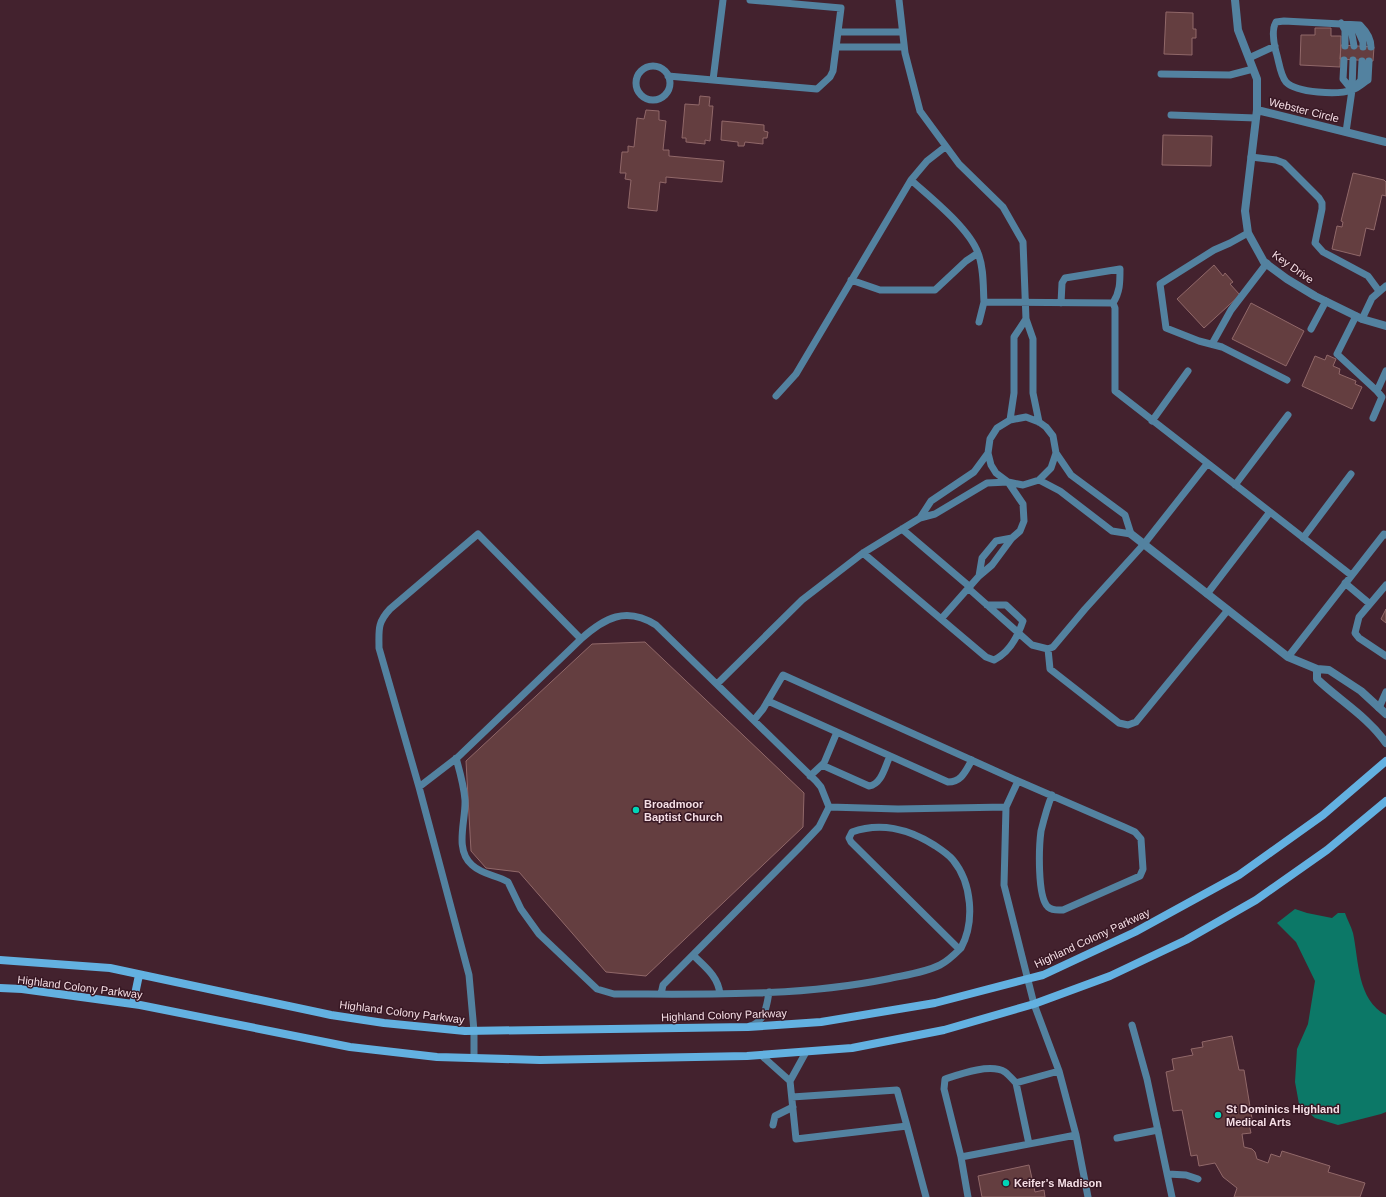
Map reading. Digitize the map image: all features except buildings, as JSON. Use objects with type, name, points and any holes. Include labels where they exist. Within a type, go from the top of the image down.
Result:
[{"type":"street","name":"Webster Circle","points":[[1234,0],[1238,30],[1257,79],[1257,114],[1346,132],[1386,142]]},
{"type":"street","name":"Key Drive","points":[[1257,114],[1245,211],[1248,233],[1266,264],[1287,279],[1326,301],[1359,317],[1386,326]]},
{"type":"street","points":[[1131,534],[1288,657],[1317,670],[1329,670],[1345,680],[1386,714]]},
{"type":"street","points":[[1317,670],[1317,679],[1334,695],[1357,712],[1386,743]]},
{"type":"street","name":"Highland Colony Parkway","points":[[0,960],[110,968],[331,1015],[384,1023],[474,1031],[749,1026],[821,1022],[927,1004],[1027,979],[1042,974],[1135,932],[1239,875],[1323,815],[1386,761]]},
{"type":"street","name":"Highland Colony Parkway","points":[[0,988],[22,989],[133,1004],[350,1047],[437,1057],[540,1060],[761,1055],[852,1048],[944,1030],[1034,1004],[1110,976],[1186,940],[1250,904],[1327,850],[1386,801]]},
{"type":"street","points":[[133,1004],[139,974]]},
{"type":"lane","points":[[713,80],[723,0]]},
{"type":"lane","points":[[668,76],[670,83],[669,89],[660,98],[649,99],[639,92],[637,81],[641,72],[645,69],[655,67],[661,68],[668,76],[817,89],[830,77],[836,47],[841,8],[750,0]]},
{"type":"lane","points":[[899,0],[904,47],[920,111],[945,147],[959,164],[1003,207],[1023,242],[1026,319],[1033,339],[1033,393],[1039,422]]},
{"type":"lane","points":[[1366,61],[1360,80],[1352,90],[1337,93],[1313,92],[1290,85],[1282,76],[1275,46],[1274,26],[1276,22],[1284,21],[1341,23],[1357,28],[1363,42],[1367,47]]},
{"type":"lane","points":[[1341,23],[1345,30],[1345,46]]},
{"type":"lane","points":[[1341,23],[1351,29],[1354,46]]},
{"type":"lane","points":[[838,32],[902,32]]},
{"type":"lane","points":[[1249,58],[1275,46]]},
{"type":"lane","points":[[836,47],[904,47]]},
{"type":"lane","points":[[1344,60],[1343,79],[1352,90]]},
{"type":"lane","points":[[1346,132],[1352,90],[1353,60]]},
{"type":"lane","points":[[1161,74],[1230,75],[1253,69]]},
{"type":"lane","points":[[1171,115],[1257,114]]},
{"type":"lane","points":[[776,396],[796,374],[911,180],[927,161],[945,147]]},
{"type":"lane","points":[[1251,157],[1276,160],[1284,163],[1318,198],[1322,203],[1322,209],[1315,243],[1323,252],[1368,276],[1379,291]]},
{"type":"lane","points":[[911,180],[970,238],[978,253],[982,272],[984,302],[979,322]]},
{"type":"lane","points":[[1248,233],[1214,250],[1160,284],[1166,328],[1222,347],[1287,380]]},
{"type":"lane","points":[[851,280],[880,290],[905,292],[935,290],[966,261],[978,253]]},
{"type":"lane","points":[[1212,344],[1231,310],[1266,264]]},
{"type":"lane","points":[[1061,303],[1062,283],[1065,278],[1120,269],[1120,286],[1113,304],[1115,308],[1115,391],[1351,575]]},
{"type":"lane","points":[[1373,418],[1382,396],[1337,354],[1372,298],[1386,286]]},
{"type":"lane","points":[[1311,329],[1326,301]]},
{"type":"lane","points":[[984,302],[1113,304]]},
{"type":"lane","points":[[1010,420],[1014,393],[1014,337],[1026,319]]},
{"type":"lane","points":[[1152,421],[1188,371]]},
{"type":"lane","points":[[1377,391],[1386,371]]},
{"type":"lane","points":[[1234,485],[1288,415]]},
{"type":"lane","points":[[941,619],[979,576],[992,565],[1012,538],[1020,531],[1024,521],[1025,510],[1023,504],[1008,482],[996,473],[991,465],[988,453],[990,439],[997,428],[1010,420],[1026,418],[1039,422],[1046,427],[1052,436],[1056,453],[1071,475],[1125,516],[1131,534],[1112,531],[1060,491],[1039,480]]},
{"type":"lane","points":[[920,518],[931,501],[974,472],[988,453]]},
{"type":"lane","points":[[717,684],[802,600],[863,553],[920,518],[935,514],[987,483],[1008,482],[1023,485],[1039,480],[1051,468],[1056,453]]},
{"type":"lane","points":[[902,529],[1032,645],[1048,649],[1053,647],[1144,544],[1207,464]]},
{"type":"lane","points":[[1303,538],[1351,474]]},
{"type":"lane","points":[[1207,594],[1270,512]]},
{"type":"lane","points":[[474,1058],[474,1031],[469,975],[419,787],[379,648],[378,628],[381,619],[390,609],[478,534],[581,639]]},
{"type":"lane","points":[[1288,657],[1351,575],[1384,534],[1386,535]]},
{"type":"lane","points":[[979,576],[982,558],[996,541],[1012,538]]},
{"type":"lane","points":[[863,553],[986,657],[994,660],[1002,656],[1019,633],[1023,621],[1021,617],[1006,605],[987,605]]},
{"type":"lane","points":[[1345,583],[1370,604]]},
{"type":"lane","points":[[1386,586],[1359,617],[1354,633],[1386,656]]},
{"type":"lane","points":[[1048,649],[1050,669],[1120,723],[1128,725],[1136,722],[1228,610]]},
{"type":"lane","points":[[419,787],[456,758],[597,624],[612,617],[627,616],[648,620],[666,633],[821,787],[829,808]]},
{"type":"lane","points":[[754,720],[768,701],[783,675],[1124,826],[1140,836],[1143,869],[1140,876],[1063,910],[1057,910],[1047,906],[1042,894],[1040,846],[1044,818],[1052,795]]},
{"type":"lane","points":[[1380,708],[1386,692]]},
{"type":"lane","points":[[768,701],[948,782],[953,782],[962,777],[972,760]]},
{"type":"lane","points":[[810,776],[822,765],[837,732]]},
{"type":"lane","points":[[822,765],[864,784],[874,786],[880,780],[890,756]]},
{"type":"lane","points":[[456,758],[462,777],[465,802],[463,846],[466,859],[471,865],[482,873],[508,882],[521,909],[539,934],[597,989],[614,994],[720,994],[769,992],[864,983],[928,970],[941,965],[959,949],[968,931],[970,909],[968,894],[963,877],[953,859],[922,838],[908,832],[882,827],[869,828],[852,832],[849,838],[850,842],[959,949]]},
{"type":"lane","points":[[1018,780],[1006,807],[1004,885],[1034,1004],[1059,1071],[1076,1135],[1088,1197]]},
{"type":"lane","points":[[829,808],[898,809],[1006,807]]},
{"type":"lane","points":[[661,994],[662,986],[800,847],[818,827],[829,808]]},
{"type":"lane","points":[[693,955],[715,978],[719,984],[720,994]]},
{"type":"lane","points":[[749,1026],[757,1024],[763,1016],[769,992]]},
{"type":"lane","points":[[1132,1025],[1147,1078],[1172,1197]]},
{"type":"lane","points":[[806,1052],[790,1081],[793,1107],[793,1140],[907,1126]]},
{"type":"lane","points":[[761,1055],[790,1081]]},
{"type":"lane","points":[[968,1197],[961,1158],[944,1089],[945,1079],[977,1070],[996,1068],[1006,1072],[1016,1083],[1029,1144]]},
{"type":"lane","points":[[1016,1083],[1059,1071]]},
{"type":"lane","points":[[792,1097],[897,1090],[926,1197]]},
{"type":"lane","points":[[773,1125],[775,1116],[793,1107]]},
{"type":"lane","points":[[1117,1138],[1158,1130]]},
{"type":"lane","points":[[961,1158],[1076,1135]]},
{"type":"lane","points":[[1168,1174],[1186,1175],[1198,1180]]},
{"type":"shaded area","points":[[1295,909],[1332,918],[1338,913],[1345,913],[1353,933],[1358,967],[1364,990],[1369,1000],[1386,1015],[1386,1112],[1338,1125],[1315,1118],[1299,1104],[1295,1082],[1297,1049],[1308,1024],[1315,981],[1296,942],[1277,923]]},
{"type":"place","name":"Broadmoor Baptist Church","points":[[636,810]]},
{"type":"place","name":"St Dominics Highland Medical Arts","points":[[1218,1115]]},
{"type":"place","name":"Keifer’s Madison","points":[[1006,1183]]}]
